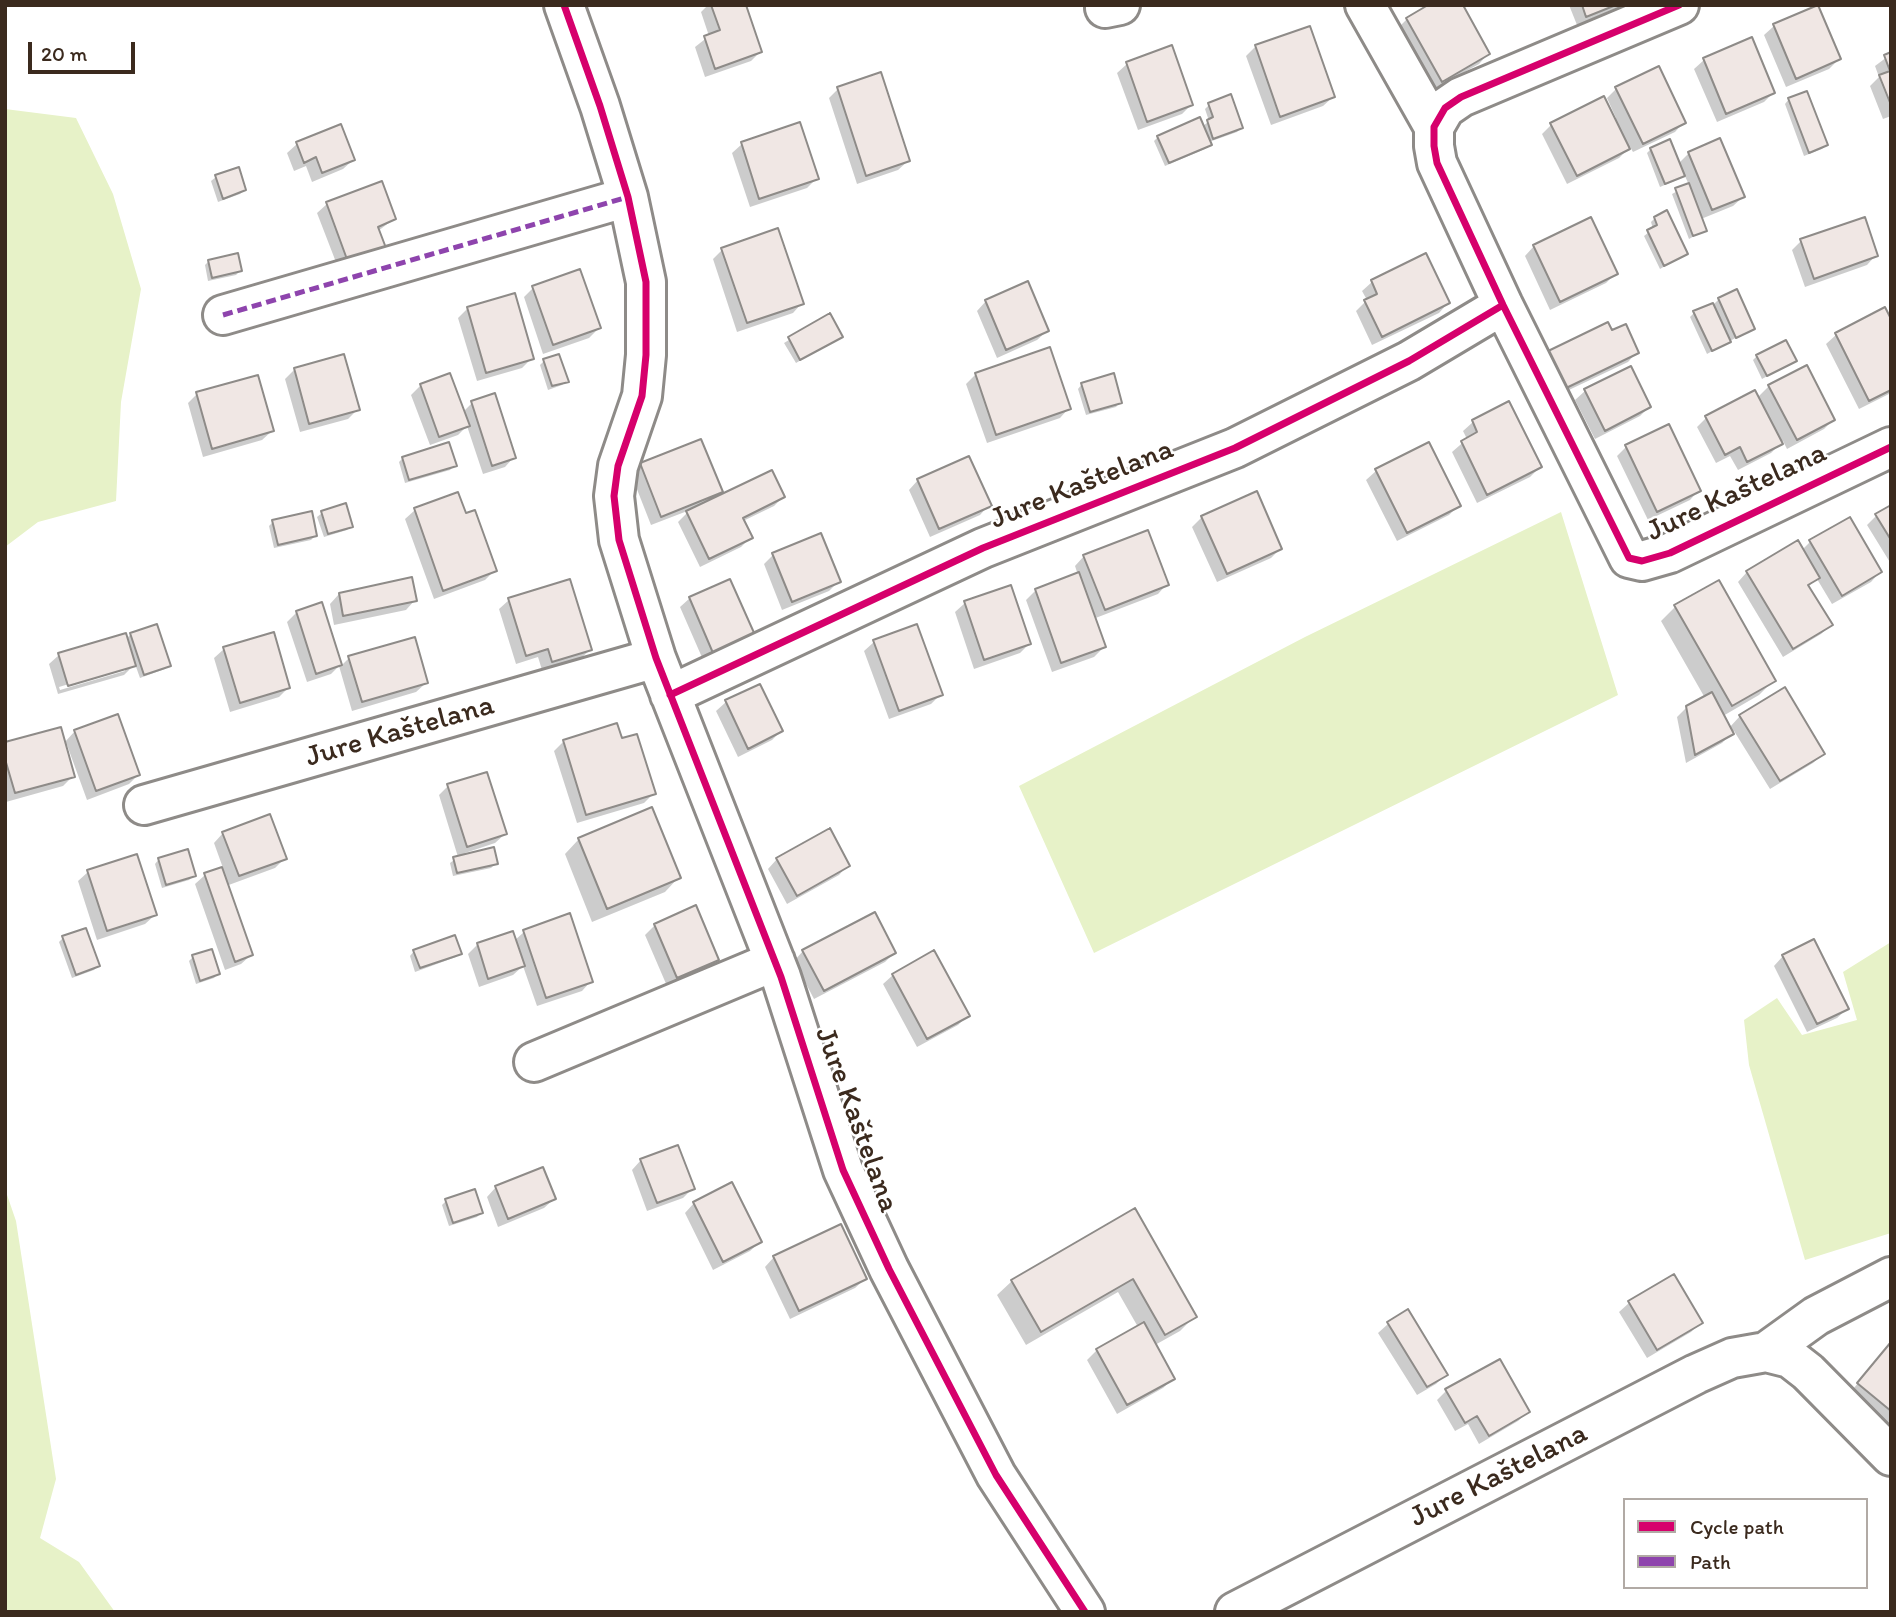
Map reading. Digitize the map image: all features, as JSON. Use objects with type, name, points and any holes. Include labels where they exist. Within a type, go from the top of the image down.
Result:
[{"type":"street","name":"Jure Kaštelana","points":[[564,5],[600,106],[628,197],[646,282],[646,355],[642,396],[618,466],[614,496],[619,540],[656,658],[775,961],[843,1170],[889,1269],[996,1475],[1085,1612]]},
{"type":"street","points":[[1365,5],[1434,127]]},
{"type":"street","points":[[1434,127],[1445,108],[1461,97],[1679,5]]},
{"type":"street","name":"Jure Kaštelana","points":[[1434,127],[1437,163],[1503,305],[1629,558],[1642,561],[1670,553],[1891,447]]},
{"type":"street","points":[[223,315],[628,197]]},
{"type":"street","name":"Jure Kaštelana","points":[[670,695],[984,548],[1235,448],[1409,361],[1503,305]]},
{"type":"street","name":"Jure Kaštelana","points":[[144,805],[656,658]]},
{"type":"street","points":[[534,1062],[775,961]]},
{"type":"street","name":"Jure Kaštelana","points":[[1235,1612],[1696,1374],[1732,1358],[1766,1352],[1816,1316],[1891,1277]]},
{"type":"street","points":[[1766,1352],[1790,1358],[1808,1372],[1891,1455]]},
{"type":"green space","points":[[5,109],[76,118],[113,194],[141,289],[121,402],[116,501],[38,522],[5,547]]},
{"type":"green space","points":[[1561,512],[1618,695],[1094,953],[1019,786],[1305,637]]},
{"type":"green space","points":[[1891,942],[1891,1233],[1805,1260],[1749,1065],[1744,1020],[1777,998],[1802,1035],[1857,1020],[1843,972]]},
{"type":"green space","points":[[5,1189],[16,1221],[56,1479],[40,1538],[79,1562],[115,1612],[5,1612]]},
{"type":"building","points":[[711,5],[746,5],[762,52],[715,69],[704,36],[720,30]]},
{"type":"building","points":[[1428,5],[1463,5],[1490,54],[1442,82],[1406,18]]},
{"type":"building","points":[[1582,5],[1616,5],[1586,17]]},
{"type":"building","points":[[1818,5],[1841,59],[1796,79],[1773,24]]},
{"type":"building","points":[[1310,26],[1335,97],[1280,117],[1255,45]]},
{"type":"building","points":[[1752,37],[1775,93],[1726,114],[1703,58]]},
{"type":"building","points":[[1172,45],[1193,105],[1147,122],[1126,62]]},
{"type":"building","points":[[1891,52],[1891,105],[1879,75],[1890,71],[1884,55]]},
{"type":"building","points":[[1659,66],[1686,123],[1643,144],[1615,87]]},
{"type":"building","points":[[881,72],[910,161],[866,176],[837,87]]},
{"type":"building","points":[[1807,91],[1828,145],[1809,153],[1788,98]]},
{"type":"building","points":[[1231,94],[1243,128],[1213,139],[1207,120],[1213,117],[1208,103]]},
{"type":"building","points":[[1604,96],[1630,149],[1577,176],[1550,123]]},
{"type":"building","points":[[1200,117],[1212,145],[1169,163],[1157,136]]},
{"type":"building","points":[[800,122],[819,179],[759,199],[741,142]]},
{"type":"building","points":[[341,124],[355,160],[322,173],[316,157],[304,163],[296,142]]},
{"type":"building","points":[[1720,138],[1745,197],[1712,210],[1688,152]]},
{"type":"building","points":[[1670,139],[1685,176],[1665,184],[1650,148]]},
{"type":"building","points":[[239,167],[246,190],[223,199],[215,175]]},
{"type":"building","points":[[382,181],[396,219],[378,227],[386,248],[348,262],[326,202]]},
{"type":"building","points":[[1689,183],[1707,231],[1693,236],[1675,188]]},
{"type":"building","points":[[1667,210],[1688,254],[1664,266],[1647,230],[1657,225],[1654,217]]},
{"type":"building","points":[[1591,217],[1618,274],[1560,302],[1533,245]]},
{"type":"building","points":[[1865,217],[1878,256],[1814,279],[1800,239]]},
{"type":"building","points":[[778,228],[804,304],[747,323],[721,248]]},
{"type":"building","points":[[238,253],[242,271],[212,278],[208,260]]},
{"type":"building","points":[[1426,253],[1450,303],[1382,337],[1364,300],[1377,294],[1371,280]]},
{"type":"building","points":[[580,269],[601,328],[553,345],[532,286]]},
{"type":"building","points":[[1028,281],[1049,331],[1006,350],[985,300]]},
{"type":"building","points":[[1737,289],[1755,329],[1736,338],[1718,298]]},
{"type":"building","points":[[515,293],[534,359],[486,373],[467,307]]},
{"type":"building","points":[[1713,303],[1731,342],[1712,351],[1693,311]]},
{"type":"building","points":[[1885,307],[1891,319],[1891,390],[1869,401],[1835,333]]},
{"type":"building","points":[[830,313],[843,337],[800,360],[788,337]]},
{"type":"building","points":[[1608,322],[1612,330],[1626,324],[1639,353],[1562,390],[1544,353]]},
{"type":"building","points":[[1786,340],[1797,361],[1767,376],[1756,355]]},
{"type":"building","points":[[1050,347],[1071,409],[996,435],[975,373]]},
{"type":"building","points":[[344,354],[360,410],[309,424],[294,368]]},
{"type":"building","points":[[559,354],[569,382],[552,386],[543,359]]},
{"type":"building","points":[[1807,365],[1835,420],[1797,440],[1768,385]]},
{"type":"building","points":[[1631,366],[1651,407],[1605,431],[1584,389]]},
{"type":"building","points":[[450,373],[470,426],[439,437],[420,384]]},
{"type":"building","points":[[1114,373],[1122,403],[1090,412],[1081,383]]},
{"type":"building","points":[[258,375],[274,431],[212,449],[196,392]]},
{"type":"building","points":[[1755,390],[1783,444],[1747,462],[1740,447],[1725,455],[1705,416]]},
{"type":"building","points":[[495,393],[516,458],[492,466],[471,401]]},
{"type":"building","points":[[1509,401],[1542,467],[1487,495],[1461,441],[1477,432],[1472,420]]},
{"type":"building","points":[[1669,424],[1701,491],[1657,512],[1625,445]]},
{"type":"building","points":[[701,439],[723,492],[661,517],[640,463]]},
{"type":"building","points":[[449,442],[457,466],[409,480],[402,457]]},
{"type":"building","points":[[1429,442],[1461,506],[1407,533],[1375,469]]},
{"type":"building","points":[[969,456],[992,506],[939,529],[917,479]]},
{"type":"building","points":[[772,470],[785,497],[743,518],[753,538],[709,559],[686,511]]},
{"type":"building","points":[[1257,491],[1282,549],[1227,574],[1201,516]]},
{"type":"building","points":[[458,492],[466,513],[475,510],[497,571],[443,591],[414,508]]},
{"type":"building","points":[[346,503],[353,527],[328,534],[321,511]]},
{"type":"building","points":[[1891,505],[1891,540],[1875,514]]},
{"type":"building","points":[[312,511],[317,536],[278,545],[272,520]]},
{"type":"building","points":[[1850,517],[1882,572],[1842,596],[1809,540]]},
{"type":"building","points":[[1148,530],[1169,585],[1105,610],[1083,555]]},
{"type":"building","points":[[821,533],[841,582],[792,602],[772,553]]},
{"type":"building","points":[[1798,540],[1820,578],[1808,585],[1833,625],[1793,649],[1746,571]]},
{"type":"building","points":[[1079,572],[1106,647],[1061,663],[1035,589]]},
{"type":"building","points":[[412,577],[417,601],[343,616],[339,593]]},
{"type":"building","points":[[570,579],[592,650],[552,662],[548,649],[526,656],[508,598]]},
{"type":"building","points":[[730,579],[755,635],[713,653],[689,597]]},
{"type":"building","points":[[1719,580],[1776,681],[1732,706],[1674,605]]},
{"type":"building","points":[[1011,585],[1031,644],[984,660],[964,601]]},
{"type":"building","points":[[322,602],[342,665],[316,674],[296,611]]},
{"type":"building","points":[[157,624],[171,666],[144,675],[130,633]]},
{"type":"building","points":[[917,624],[943,695],[899,711],[873,640]]},
{"type":"building","points":[[274,632],[290,688],[240,703],[223,647]]},
{"type":"building","points":[[126,633],[136,666],[68,686],[58,653]]},
{"type":"building","points":[[415,637],[428,683],[362,702],[348,656]]},
{"type":"building","points":[[760,684],[783,731],[748,749],[725,700]]},
{"type":"building","points":[[1785,687],[1825,754],[1780,781],[1739,715]]},
{"type":"building","points":[[1712,692],[1734,734],[1695,755],[1686,706]]},
{"type":"building","points":[[118,714],[140,775],[96,791],[74,730]]},
{"type":"building","points":[[617,723],[622,738],[637,734],[656,794],[586,815],[563,740]]},
{"type":"building","points":[[61,727],[75,777],[15,793],[5,759],[5,742]]},
{"type":"building","points":[[487,772],[507,834],[467,847],[447,784]]},
{"type":"building","points":[[652,807],[681,878],[607,909],[578,838]]},
{"type":"building","points":[[270,814],[287,859],[239,876],[222,832]]},
{"type":"building","points":[[830,828],[850,866],[797,896],[776,858]]},
{"type":"building","points":[[494,847],[498,864],[457,873],[453,857]]},
{"type":"building","points":[[188,849],[196,876],[166,885],[158,858]]},
{"type":"building","points":[[137,854],[157,915],[107,931],[87,870]]},
{"type":"building","points":[[222,867],[253,955],[235,962],[204,873]]},
{"type":"building","points":[[696,905],[719,960],[677,978],[654,924]]},
{"type":"building","points":[[875,912],[896,953],[824,991],[802,950]]},
{"type":"building","points":[[570,913],[593,982],[546,998],[523,930]]},
{"type":"building","points":[[86,928],[100,966],[76,975],[62,936]]},
{"type":"building","points":[[513,931],[525,966],[488,979],[477,943]]},
{"type":"building","points":[[455,935],[462,954],[420,968],[413,950]]},
{"type":"building","points":[[1814,939],[1849,1009],[1817,1024],[1782,955]]},
{"type":"building","points":[[212,949],[220,974],[200,981],[192,955]]},
{"type":"building","points":[[934,950],[970,1016],[927,1039],[892,974]]},
{"type":"building","points":[[678,1145],[695,1189],[657,1203],[640,1159]]},
{"type":"building","points":[[543,1167],[556,1199],[508,1219],[495,1186]]},
{"type":"building","points":[[732,1182],[762,1242],[723,1262],[693,1202]]},
{"type":"building","points":[[475,1189],[483,1213],[453,1223],[445,1199]]},
{"type":"building","points":[[1135,1208],[1197,1317],[1165,1335],[1133,1279],[1041,1332],[1011,1280]]},
{"type":"building","points":[[841,1224],[867,1279],[799,1311],[773,1256]]},
{"type":"building","points":[[1674,1274],[1703,1323],[1657,1350],[1628,1301]]},
{"type":"building","points":[[1408,1309],[1448,1375],[1427,1387],[1387,1322]]},
{"type":"building","points":[[1144,1322],[1175,1379],[1127,1405],[1096,1349]]},
{"type":"building","points":[[1891,1342],[1891,1411],[1857,1383]]},
{"type":"building","points":[[1500,1359],[1530,1412],[1489,1436],[1477,1416],[1465,1423],[1445,1389]]},
{"type":"marked path","points":[[223,315],[628,197]]},
{"type":"cycle path","points":[[564,5],[600,106],[628,197],[646,282],[646,355],[642,396],[618,466],[614,496],[619,540],[656,658],[781,977],[843,1170],[889,1269],[996,1475],[1085,1612]]},
{"type":"cycle path","points":[[1679,5],[1461,97],[1445,108],[1434,127],[1437,163],[1503,305],[1629,558],[1642,561],[1670,553],[1891,447]]},
{"type":"cycle path","points":[[670,695],[983,548],[1235,448],[1409,361],[1503,305]]}]
